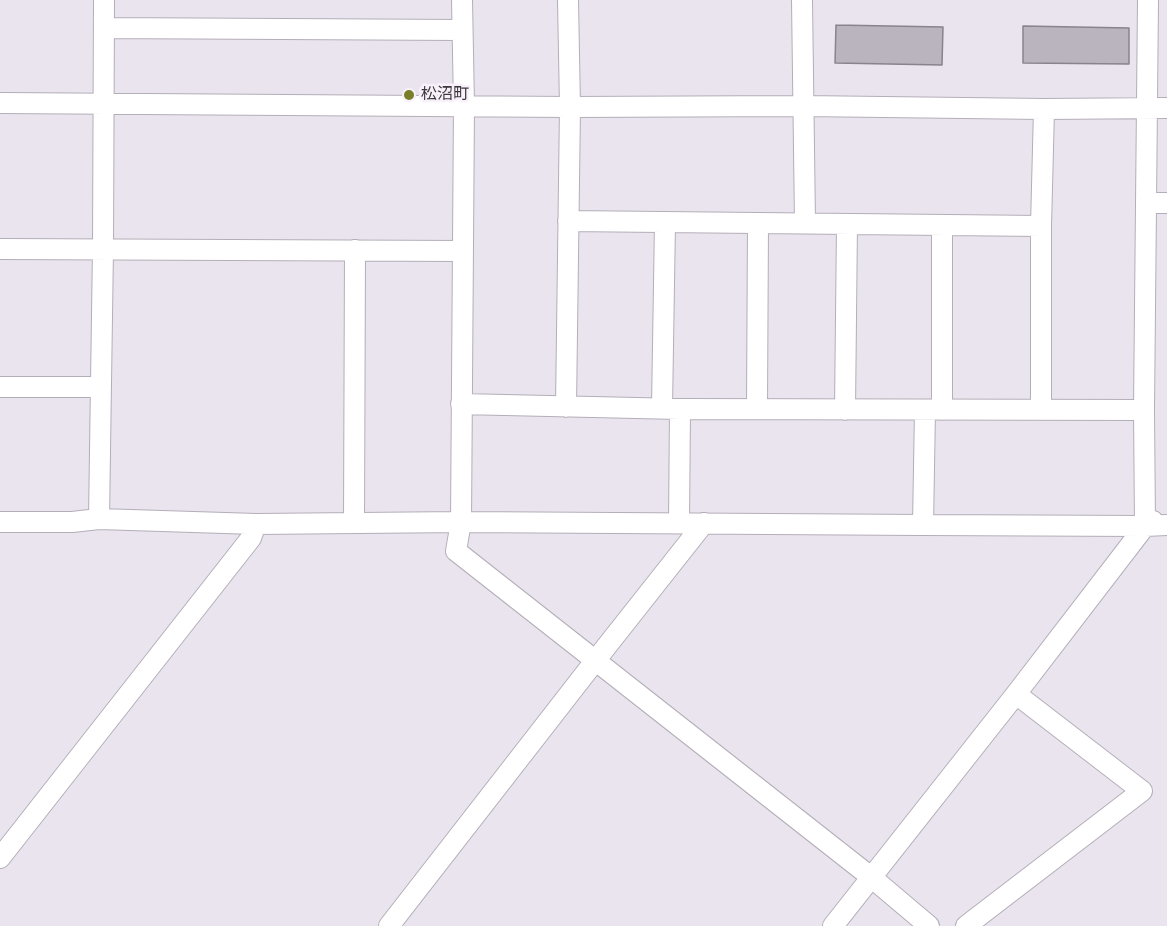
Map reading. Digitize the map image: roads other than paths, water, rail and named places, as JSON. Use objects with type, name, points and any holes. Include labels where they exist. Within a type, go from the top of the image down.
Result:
[{"type":"street","points":[[99,519],[104,0]]},
{"type":"street","points":[[462,0],[464,105],[462,404],[460,522],[456,551],[871,877],[929,926]]},
{"type":"street","points":[[566,407],[570,107],[568,0]]},
{"type":"street","points":[[802,0],[805,224]]},
{"type":"street","points":[[1145,526],[1148,0]]},
{"type":"street","points":[[104,28],[462,30]]},
{"type":"street","points":[[0,103],[1167,108]]},
{"type":"street","points":[[1041,410],[1041,225],[1044,108]]},
{"type":"street","points":[[1146,203],[1167,203]]},
{"type":"street","points":[[568,221],[1041,225]]},
{"type":"street","points":[[664,222],[671,408],[679,523]]},
{"type":"street","points":[[757,408],[758,223]]},
{"type":"street","points":[[845,410],[847,224]]},
{"type":"street","points":[[923,525],[933,410],[942,225]]},
{"type":"street","points":[[0,249],[462,251]]},
{"type":"street","points":[[354,522],[355,250]]},
{"type":"street","points":[[0,387],[100,387]]},
{"type":"street","points":[[462,404],[845,410],[1144,410]]},
{"type":"street","points":[[833,926],[1145,526],[1167,513]]},
{"type":"street","points":[[0,522],[72,522],[99,519],[256,524],[460,522],[1167,525]]},
{"type":"street","points":[[389,926],[704,523]]},
{"type":"street","points":[[0,858],[251,538],[256,524]]},
{"type":"street","points":[[966,926],[1142,791],[1016,694]]},
{"type":"place","name":"松沼町","points":[[409,95]]}]
